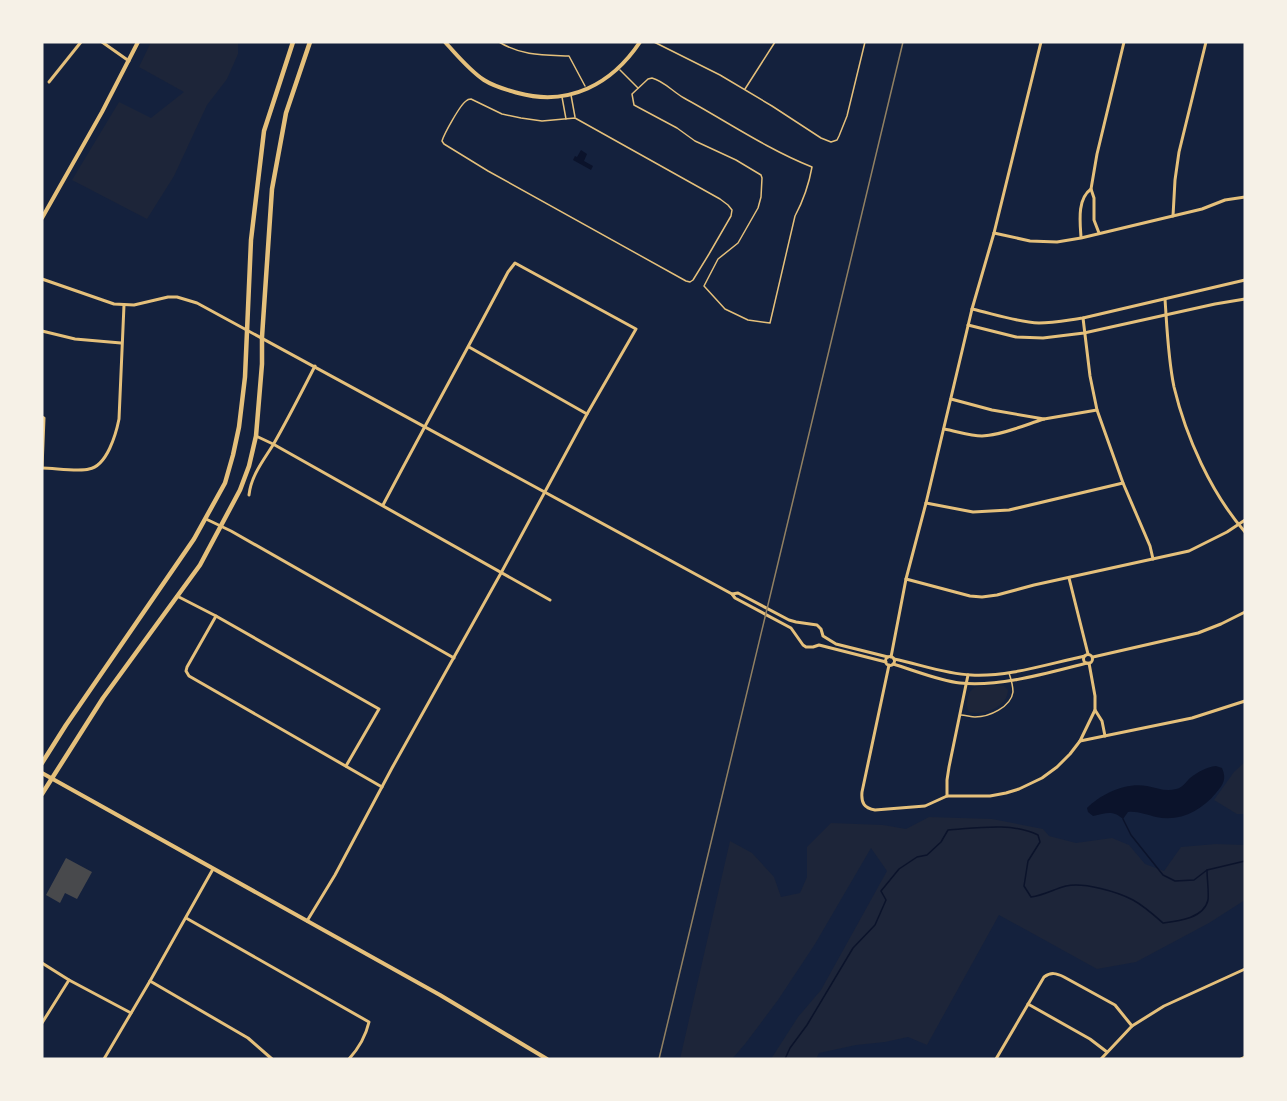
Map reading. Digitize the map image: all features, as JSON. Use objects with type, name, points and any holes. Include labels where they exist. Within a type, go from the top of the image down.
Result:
[{"type":"main road","points":[[42,763],[206,519],[225,483],[239,427],[245,377],[252,240],[264,131],[293,42]]},
{"type":"main road","points":[[42,794],[103,698],[200,565],[240,490],[249,466],[256,436],[273,179],[286,113],[310,42]]},
{"type":"street","points":[[49,82],[81,42]]},
{"type":"street","points":[[102,42],[129,61]]},
{"type":"street","points":[[42,218],[138,42]]},
{"type":"street","points":[[445,42],[477,75],[495,86],[526,96],[548,97],[587,90],[619,69],[640,42]]},
{"type":"street","points":[[1041,42],[994,233],[972,309],[906,579],[862,792],[861,800],[866,807],[875,810],[925,806],[947,796],[990,796],[1006,793],[1042,778],[1070,754],[1080,741],[1095,710],[1095,696],[1088,663],[1084,660],[1086,655],[1069,578]]},
{"type":"street","points":[[1100,233],[1094,220],[1094,198],[1091,189],[1097,154],[1124,42]]},
{"type":"street","points":[[1173,216],[1179,152],[1206,42]]},
{"type":"street","points":[[1081,238],[1082,205],[1085,193],[1091,189]]},
{"type":"street","points":[[994,233],[1030,240],[1057,242],[1245,197]]},
{"type":"street","points":[[307,921],[335,875],[636,328],[515,263],[424,426],[383,505]]},
{"type":"street","points":[[42,279],[101,300],[124,305],[177,297],[197,303],[247,328],[732,594],[735,598],[791,628],[806,647],[819,645],[875,658],[948,680],[981,684],[1051,672],[1088,663],[1093,657]]},
{"type":"street","points":[[972,309],[1020,321],[1039,323],[1083,318],[1245,280]]},
{"type":"street","points":[[1165,299],[1174,387],[1187,428],[1200,459],[1223,502],[1245,532]]},
{"type":"street","points":[[968,325],[1016,337],[1053,337],[1084,333],[1215,304],[1245,300]]},
{"type":"street","points":[[42,417],[44,418],[42,469],[88,470],[99,466],[116,436],[119,419],[124,305]]},
{"type":"street","points":[[1083,318],[1097,410],[1153,559]]},
{"type":"street","points":[[42,331],[75,339],[122,343]]},
{"type":"street","points":[[469,347],[587,414]]},
{"type":"street","points":[[249,495],[252,480],[259,466],[315,366]]},
{"type":"street","points":[[951,399],[1044,419]]},
{"type":"street","points":[[944,429],[983,436],[1044,419],[1097,410]]},
{"type":"street","points":[[256,436],[550,600]]},
{"type":"street","points":[[926,503],[973,512],[1009,510],[1123,483]]},
{"type":"street","points":[[206,519],[454,658]]},
{"type":"street","points":[[906,579],[970,596],[997,595],[1189,551],[1245,520]]},
{"type":"street","points":[[732,594],[738,593],[795,622],[817,625],[823,636],[819,645]]},
{"type":"street","points":[[177,596],[379,708],[346,766]]},
{"type":"street","points":[[823,636],[836,644],[959,674],[990,675],[1009,673],[1086,655],[1093,657],[1198,633],[1245,612]]},
{"type":"street","points":[[216,616],[187,667],[186,671],[189,676],[382,787]]},
{"type":"street","points":[[889,664],[891,657]]},
{"type":"street","points":[[947,796],[949,767],[968,675]]},
{"type":"street","points":[[1080,741],[1192,718],[1245,701]]},
{"type":"street","points":[[1095,710],[1102,721],[1105,736]]},
{"type":"street","points":[[42,773],[487,1022],[547,1059]]},
{"type":"street","points":[[104,1059],[213,869]]},
{"type":"street","points":[[186,918],[369,1022],[362,1041],[349,1059]]},
{"type":"street","points":[[42,963],[131,1013]]},
{"type":"street","points":[[1101,1059],[1132,1026],[1164,1006],[1245,969]]},
{"type":"street","points":[[996,1059],[1044,977],[1050,973],[1056,973],[1115,1005],[1132,1026]]},
{"type":"street","points":[[42,1023],[69,980]]},
{"type":"street","points":[[150,981],[235,1030],[272,1059]]},
{"type":"street","points":[[1028,1004],[1090,1039],[1107,1052]]},
{"type":"lane","points":[[499,42],[528,55],[569,56],[587,90]]},
{"type":"lane","points":[[654,42],[745,89],[821,138],[831,142],[837,140],[847,116],[865,42]]},
{"type":"lane","points":[[745,89],[775,42]]},
{"type":"lane","points":[[619,69],[638,88]]},
{"type":"lane","points":[[648,79],[657,80],[733,126],[794,160],[812,167],[801,206],[795,216],[770,324],[748,320],[725,309],[704,286],[718,259],[738,243],[758,208],[762,178],[748,167],[695,141],[677,128],[634,105],[632,94],[638,88],[648,79]]},
{"type":"lane","points":[[571,94],[575,118]]},
{"type":"lane","points":[[561,96],[566,119]]},
{"type":"lane","points":[[471,99],[502,114],[521,118],[542,121],[566,119],[575,118],[720,199],[732,210],[710,254],[693,280],[686,281],[488,171],[442,141],[466,101],[471,99]]},
{"type":"lane","points":[[960,714],[976,717],[990,714],[1004,706],[1013,691],[1009,673]]},
{"type":"shaded area","points":[[151,42],[238,42],[238,54],[227,79],[207,105],[174,176],[147,219],[72,180],[119,102],[151,118],[184,92],[139,67]]},
{"type":"shaded area","points":[[581,150],[587,154],[584,161],[593,166],[591,170],[573,160]]},
{"type":"shaded area","points":[[998,685],[1008,690],[1004,701],[994,709],[981,713],[969,712],[967,701],[973,689],[980,686]]},
{"type":"shaded area","points":[[1245,762],[1245,814],[1237,814],[1214,800],[1234,772]]},
{"type":"shaded area","points":[[1216,766],[1222,768],[1224,779],[1222,784],[1204,805],[1189,814],[1165,818],[1128,812],[1123,819],[1113,813],[1093,816],[1088,812],[1087,808],[1114,790],[1139,785],[1172,790],[1182,786],[1199,772]]},
{"type":"shaded area","points":[[929,817],[992,819],[1043,829],[1049,836],[1076,843],[1112,838],[1129,845],[1145,864],[1164,871],[1181,847],[1216,844],[1245,845],[1245,900],[1209,923],[1136,962],[1097,969],[999,915],[927,1045],[908,1037],[819,1053],[816,1059],[771,1059],[798,1017],[821,990],[887,871],[871,848],[815,944],[778,1000],[732,1059],[680,1059],[730,841],[752,853],[774,877],[781,897],[800,893],[807,877],[807,847],[831,823],[883,825],[906,829]]},
{"type":"building","points":[[66,858],[92,872],[77,899],[65,893],[60,903],[46,895]]},
{"type":"waterway","points":[[1123,819],[1131,835],[1163,875],[1175,881],[1194,880],[1207,870],[1245,861]]},
{"type":"waterway","points":[[785,1059],[853,948],[875,925],[886,900],[881,891],[899,869],[917,857],[927,855],[941,842],[948,830],[1006,827],[1038,835],[1040,842],[1028,861],[1024,886],[1031,897],[1066,886],[1091,887],[1133,900],[1163,923],[1190,918],[1202,911],[1208,900],[1207,870]]},
{"type":"railway","points":[[659,1059],[903,42]]}]
